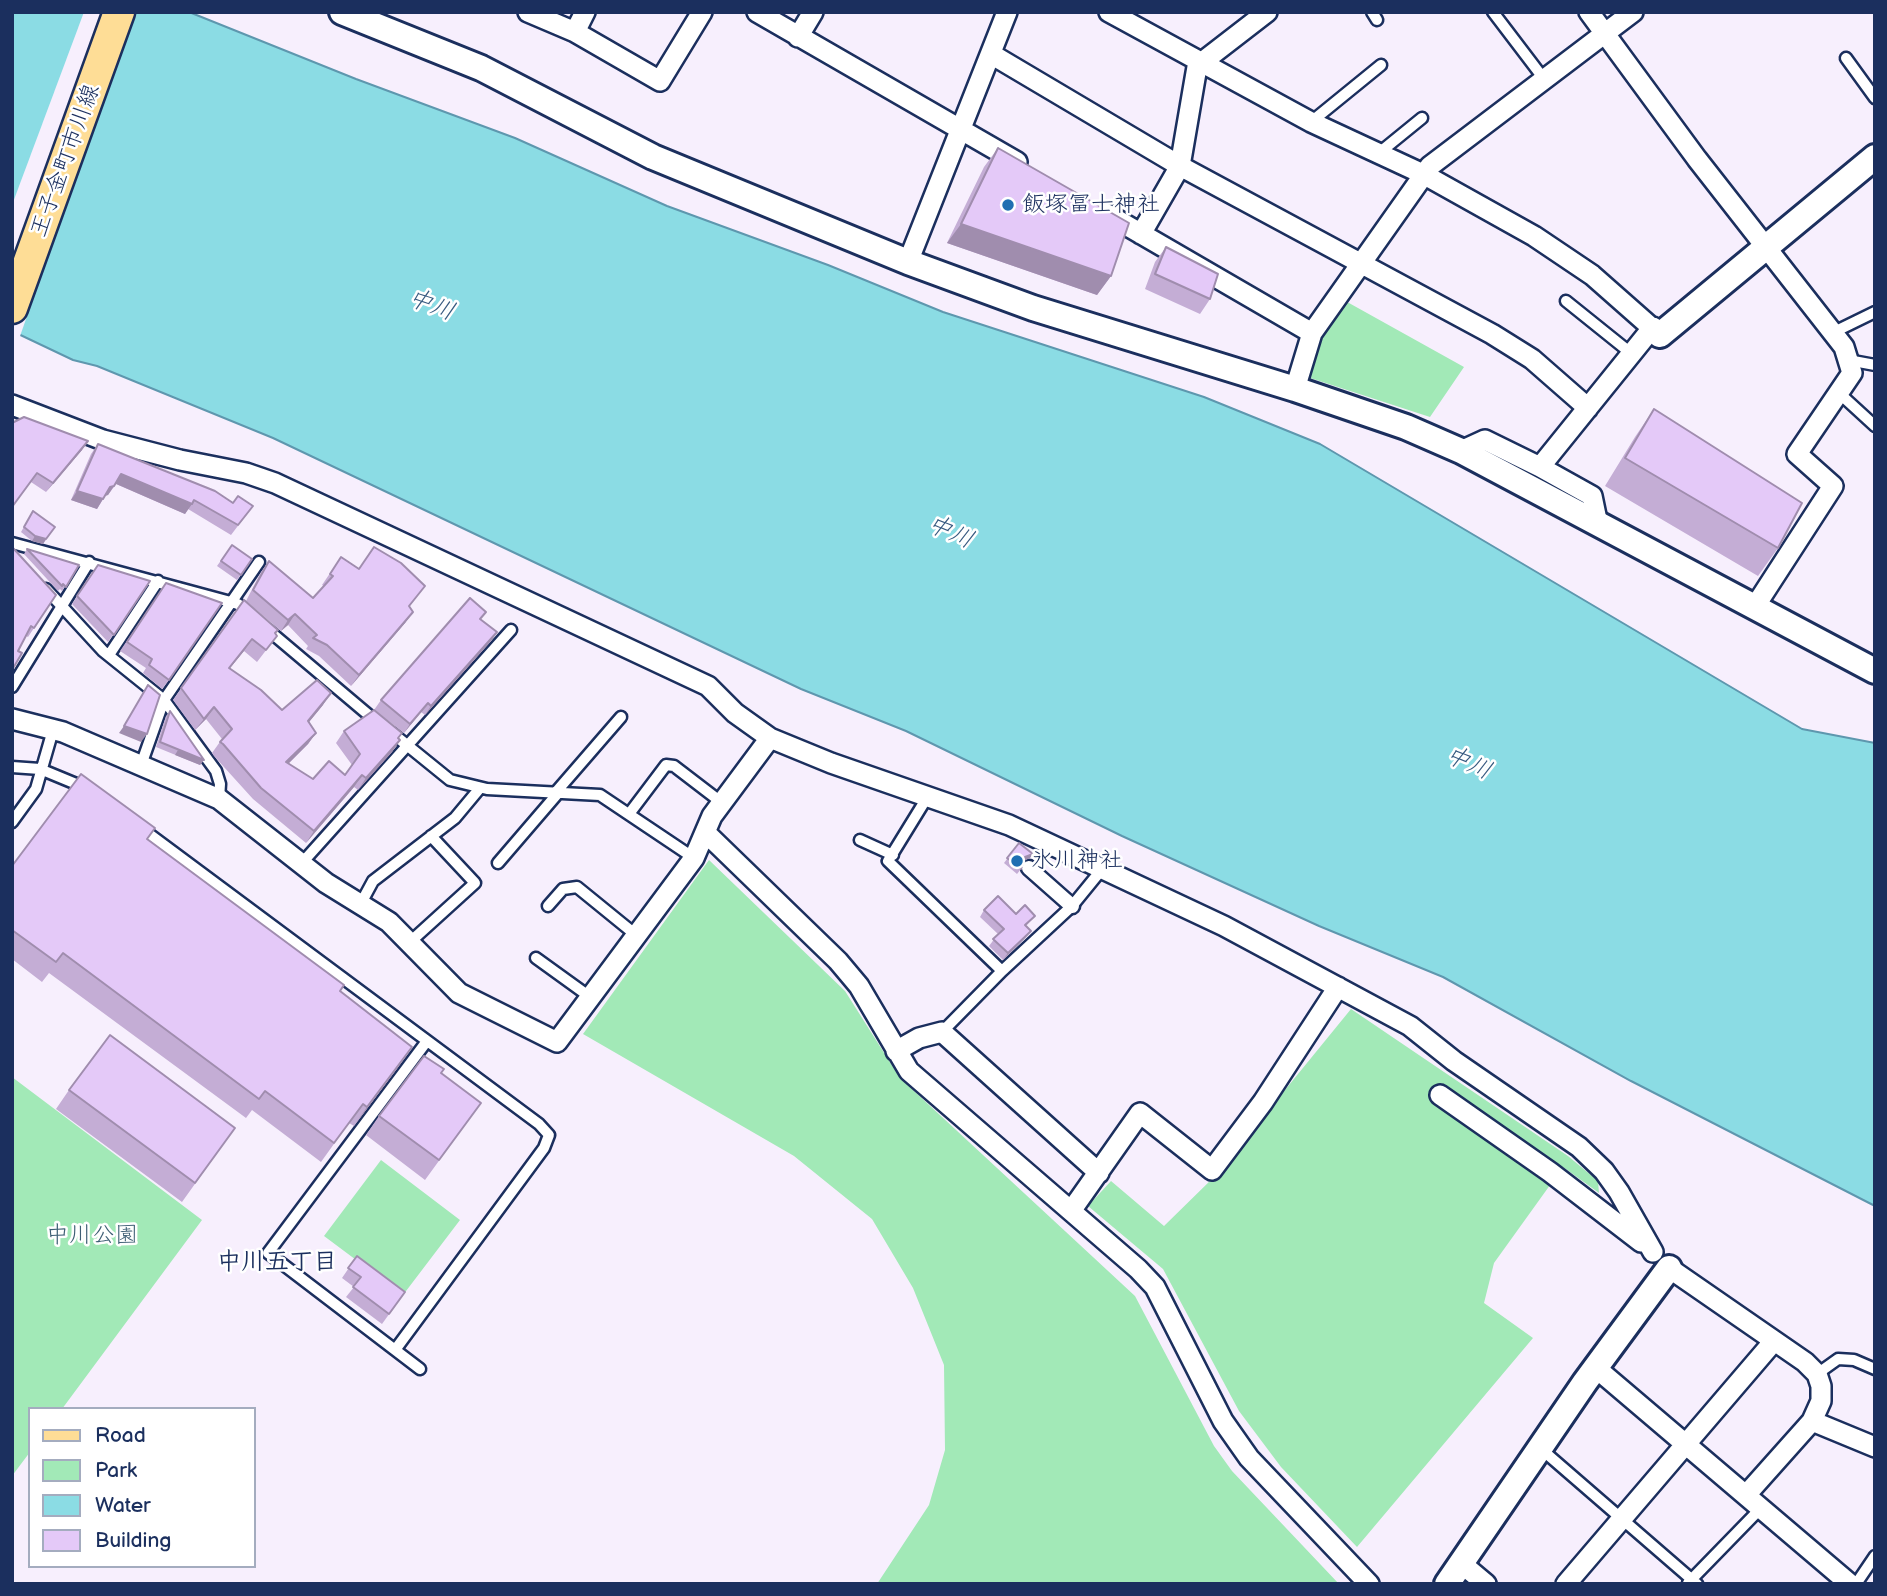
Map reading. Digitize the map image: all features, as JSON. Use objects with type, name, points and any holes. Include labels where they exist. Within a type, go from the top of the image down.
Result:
[{"type":"main road","name":"王子金町市川線","points":[[12,258],[99,12]]},
{"type":"main road","name":"王子金町市川線","points":[[12,309],[119,12]]},
{"type":"street","points":[[342,12],[481,68],[653,156],[908,262],[1033,309],[1295,389],[1406,427],[1461,451],[1875,671]]},
{"type":"street","points":[[528,12],[575,32],[660,81],[702,12]]},
{"type":"street","points":[[575,32],[585,12]]},
{"type":"street","points":[[757,12],[1030,170]]},
{"type":"street","points":[[798,37],[813,12]]},
{"type":"street","points":[[908,262],[1007,12]]},
{"type":"street","points":[[1109,12],[1311,122],[1423,174],[1556,251],[1592,275],[1656,331]]},
{"type":"street","points":[[1141,234],[1180,166],[1199,62],[1267,12]]},
{"type":"street","points":[[1589,12],[1764,246],[1844,347],[1853,373],[1797,454],[1833,486],[1754,608]]},
{"type":"street","points":[[1295,389],[1311,333],[1423,174],[1633,12]]},
{"type":"street","points":[[991,54],[1180,166],[1532,359],[1588,408]]},
{"type":"street","points":[[1539,467],[1632,354],[1656,331],[1875,157]]},
{"type":"street","points":[[1087,202],[1311,333]]},
{"type":"street","points":[[12,405],[116,444],[246,473],[275,483],[708,686],[735,713],[771,738],[831,763],[1009,825],[1104,867],[1338,987],[1410,1027],[1454,1061],[1579,1147],[1604,1171],[1661,1260]]},
{"type":"street","points":[[1461,451],[1485,440],[1539,467],[1592,496],[1598,525]]},
{"type":"street","points":[[12,719],[53,730],[219,799],[301,864],[360,905],[390,922],[459,993],[557,1042],[694,858],[712,816],[771,738]]},
{"type":"street","points":[[706,834],[838,961],[859,986],[908,1071],[1138,1269],[1155,1287],[1223,1421],[1249,1458],[1369,1584]]},
{"type":"street","points":[[1029,869],[1072,906]]},
{"type":"street","points":[[1071,1211],[1140,1113],[1212,1170],[1270,1092],[1338,987]]},
{"type":"street","points":[[896,1051],[919,1038],[942,1032],[1098,1173]]},
{"type":"street","points":[[1440,1095],[1550,1172],[1661,1260],[1817,1374],[1821,1401],[1812,1421],[1746,1495]]},
{"type":"street","points":[[1486,1584],[1454,1574],[1595,1367],[1661,1260]]},
{"type":"street","points":[[1566,1584],[1774,1341]]},
{"type":"street","points":[[1595,1367],[1846,1582]]},
{"type":"street","points":[[1812,1421],[1875,1447]]},
{"type":"lane","points":[[1493,12],[1544,79]]},
{"type":"lane","points":[[1846,58],[1875,98]]},
{"type":"lane","points":[[1311,122],[1381,65]]},
{"type":"lane","points":[[1378,153],[1422,118]]},
{"type":"lane","points":[[1566,301],[1632,354]]},
{"type":"lane","points":[[1832,333],[1875,313]]},
{"type":"lane","points":[[1848,360],[1875,365]]},
{"type":"lane","points":[[1839,393],[1875,426]]},
{"type":"lane","points":[[12,543],[238,604],[450,780],[480,788],[600,794],[694,858]]},
{"type":"lane","points":[[12,552],[20,561]]},
{"type":"lane","points":[[12,687],[89,562]]},
{"type":"lane","points":[[141,765],[164,700],[259,562]]},
{"type":"lane","points":[[37,579],[109,655],[164,700],[216,771],[220,784],[219,799]]},
{"type":"lane","points":[[109,655],[158,581]]},
{"type":"lane","points":[[301,864],[512,630]]},
{"type":"lane","points":[[498,863],[621,717]]},
{"type":"lane","points":[[13,820],[36,789],[53,730]]},
{"type":"lane","points":[[629,814],[666,765],[674,766],[721,803]]},
{"type":"lane","points":[[12,767],[40,769],[69,778],[97,796]]},
{"type":"lane","points":[[360,905],[373,881],[455,818],[480,788]]},
{"type":"lane","points":[[928,796],[888,861],[1002,971]]},
{"type":"lane","points":[[130,821],[545,1129],[549,1142],[395,1350]]},
{"type":"lane","points":[[410,942],[475,883],[431,836]]},
{"type":"lane","points":[[860,840],[893,855]]},
{"type":"lane","points":[[942,1032],[1072,906],[1104,867]]},
{"type":"lane","points":[[548,905],[563,889],[577,887],[636,936]]},
{"type":"lane","points":[[536,958],[590,998]]},
{"type":"lane","points":[[420,1369],[268,1253],[427,1041]]},
{"type":"lane","points":[[1817,1374],[1838,1359],[1854,1360],[1875,1369]]},
{"type":"lane","points":[[1539,1448],[1692,1582],[1761,1508]]},
{"type":"lane","points":[[1846,1582],[1875,1556]]},
{"type":"green space","points":[[1340,298],[1464,367],[1430,417],[1304,376],[1315,336]]},
{"type":"green space","points":[[709,860],[845,991],[900,1078],[1135,1296],[1214,1446],[1232,1471],[1339,1584],[877,1584],[929,1505],[945,1450],[944,1365],[913,1288],[872,1219],[794,1156],[583,1034]]},
{"type":"green space","points":[[1351,1009],[1568,1156],[1598,1181],[1599,1193],[1563,1167],[1494,1263],[1484,1303],[1533,1338],[1357,1547],[1281,1467],[1239,1411],[1163,1269],[1088,1206],[1111,1181],[1164,1226],[1214,1177]]},
{"type":"green space","name":"中川公園","points":[[12,1077],[202,1220],[63,1407],[28,1407],[28,1455],[12,1476]]},
{"type":"green space","points":[[381,1160],[460,1220],[403,1295],[324,1236]]},
{"type":"water","name":"中川","points":[[12,12],[189,12],[356,79],[515,138],[667,206],[828,265],[943,312],[1204,397],[1320,444],[1802,729],[1875,743],[1875,1206],[1631,1081],[1443,977],[1319,926],[1122,836],[906,731],[801,689],[273,438],[97,366],[73,360],[12,331]]},
{"type":"pier","points":[[84,12],[134,12],[19,339],[12,335],[12,205]]},
{"type":"building","name":"飯塚冨士神社","points":[[998,148],[1129,223],[1111,276],[961,224]]},
{"type":"building","points":[[1166,247],[1218,274],[1210,299],[1155,274]]},
{"type":"building","points":[[1654,409],[1802,503],[1778,548],[1625,458]]},
{"type":"building","points":[[24,417],[88,441],[53,483],[37,473],[12,507],[12,423]]},
{"type":"building","points":[[98,444],[215,491],[233,503],[238,496],[253,506],[238,525],[194,500],[192,504],[121,474],[103,499],[77,491]]},
{"type":"building","points":[[33,511],[55,527],[46,539],[35,536],[24,527]]},
{"type":"building","points":[[232,545],[252,559],[241,575],[221,561]]},
{"type":"building","points":[[374,547],[401,563],[425,586],[409,606],[413,612],[359,675],[327,645],[313,638],[317,635],[295,614],[288,620],[253,590],[269,561],[313,598],[333,576],[330,574],[341,557],[359,569]]},
{"type":"building","points":[[13,548],[56,595],[34,628],[31,626],[18,651],[22,653],[12,670]]},
{"type":"building","points":[[27,549],[79,565],[66,587],[63,584],[62,586]]},
{"type":"building","points":[[98,565],[150,581],[114,635],[77,596]]},
{"type":"building","points":[[166,583],[222,603],[169,680],[149,665],[152,659],[127,642]]},
{"type":"building","points":[[470,598],[486,612],[480,619],[497,632],[431,706],[428,703],[410,724],[381,700]]},
{"type":"building","points":[[244,600],[278,630],[275,633],[277,636],[266,650],[252,639],[229,668],[261,690],[282,710],[317,680],[331,693],[308,721],[316,733],[286,762],[313,779],[329,761],[345,775],[360,754],[344,731],[374,710],[402,733],[398,738],[400,740],[366,778],[362,775],[314,831],[261,788],[220,742],[232,729],[214,707],[204,719],[181,688]]},
{"type":"building","points":[[148,685],[160,695],[147,734],[124,726]]},
{"type":"building","points":[[170,711],[204,760],[160,742]]},
{"type":"building","points":[[81,774],[155,828],[147,839],[344,985],[340,991],[412,1047],[367,1107],[363,1104],[334,1143],[265,1091],[259,1099],[63,953],[56,962],[12,930],[12,866]]},
{"type":"building","points":[[1019,843],[1033,854],[1025,857],[1021,869],[1007,858]]},
{"type":"building","points":[[998,896],[1016,914],[1025,905],[1035,916],[1025,925],[1031,931],[1008,953],[993,939],[1004,929],[984,910]]},
{"type":"building","points":[[110,1035],[235,1128],[195,1183],[69,1090]]},
{"type":"building","points":[[424,1056],[444,1069],[441,1073],[481,1103],[439,1160],[379,1116]]},
{"type":"building","points":[[357,1256],[405,1292],[389,1314],[353,1287],[361,1277],[348,1268]]},
{"type":"place","name":"飯塚冨士神社","points":[[1008,205]]},
{"type":"place","name":"氷川神社","points":[[1017,861]]},
{"type":"district","name":"中川五丁目","points":[[277,1263]]}]
